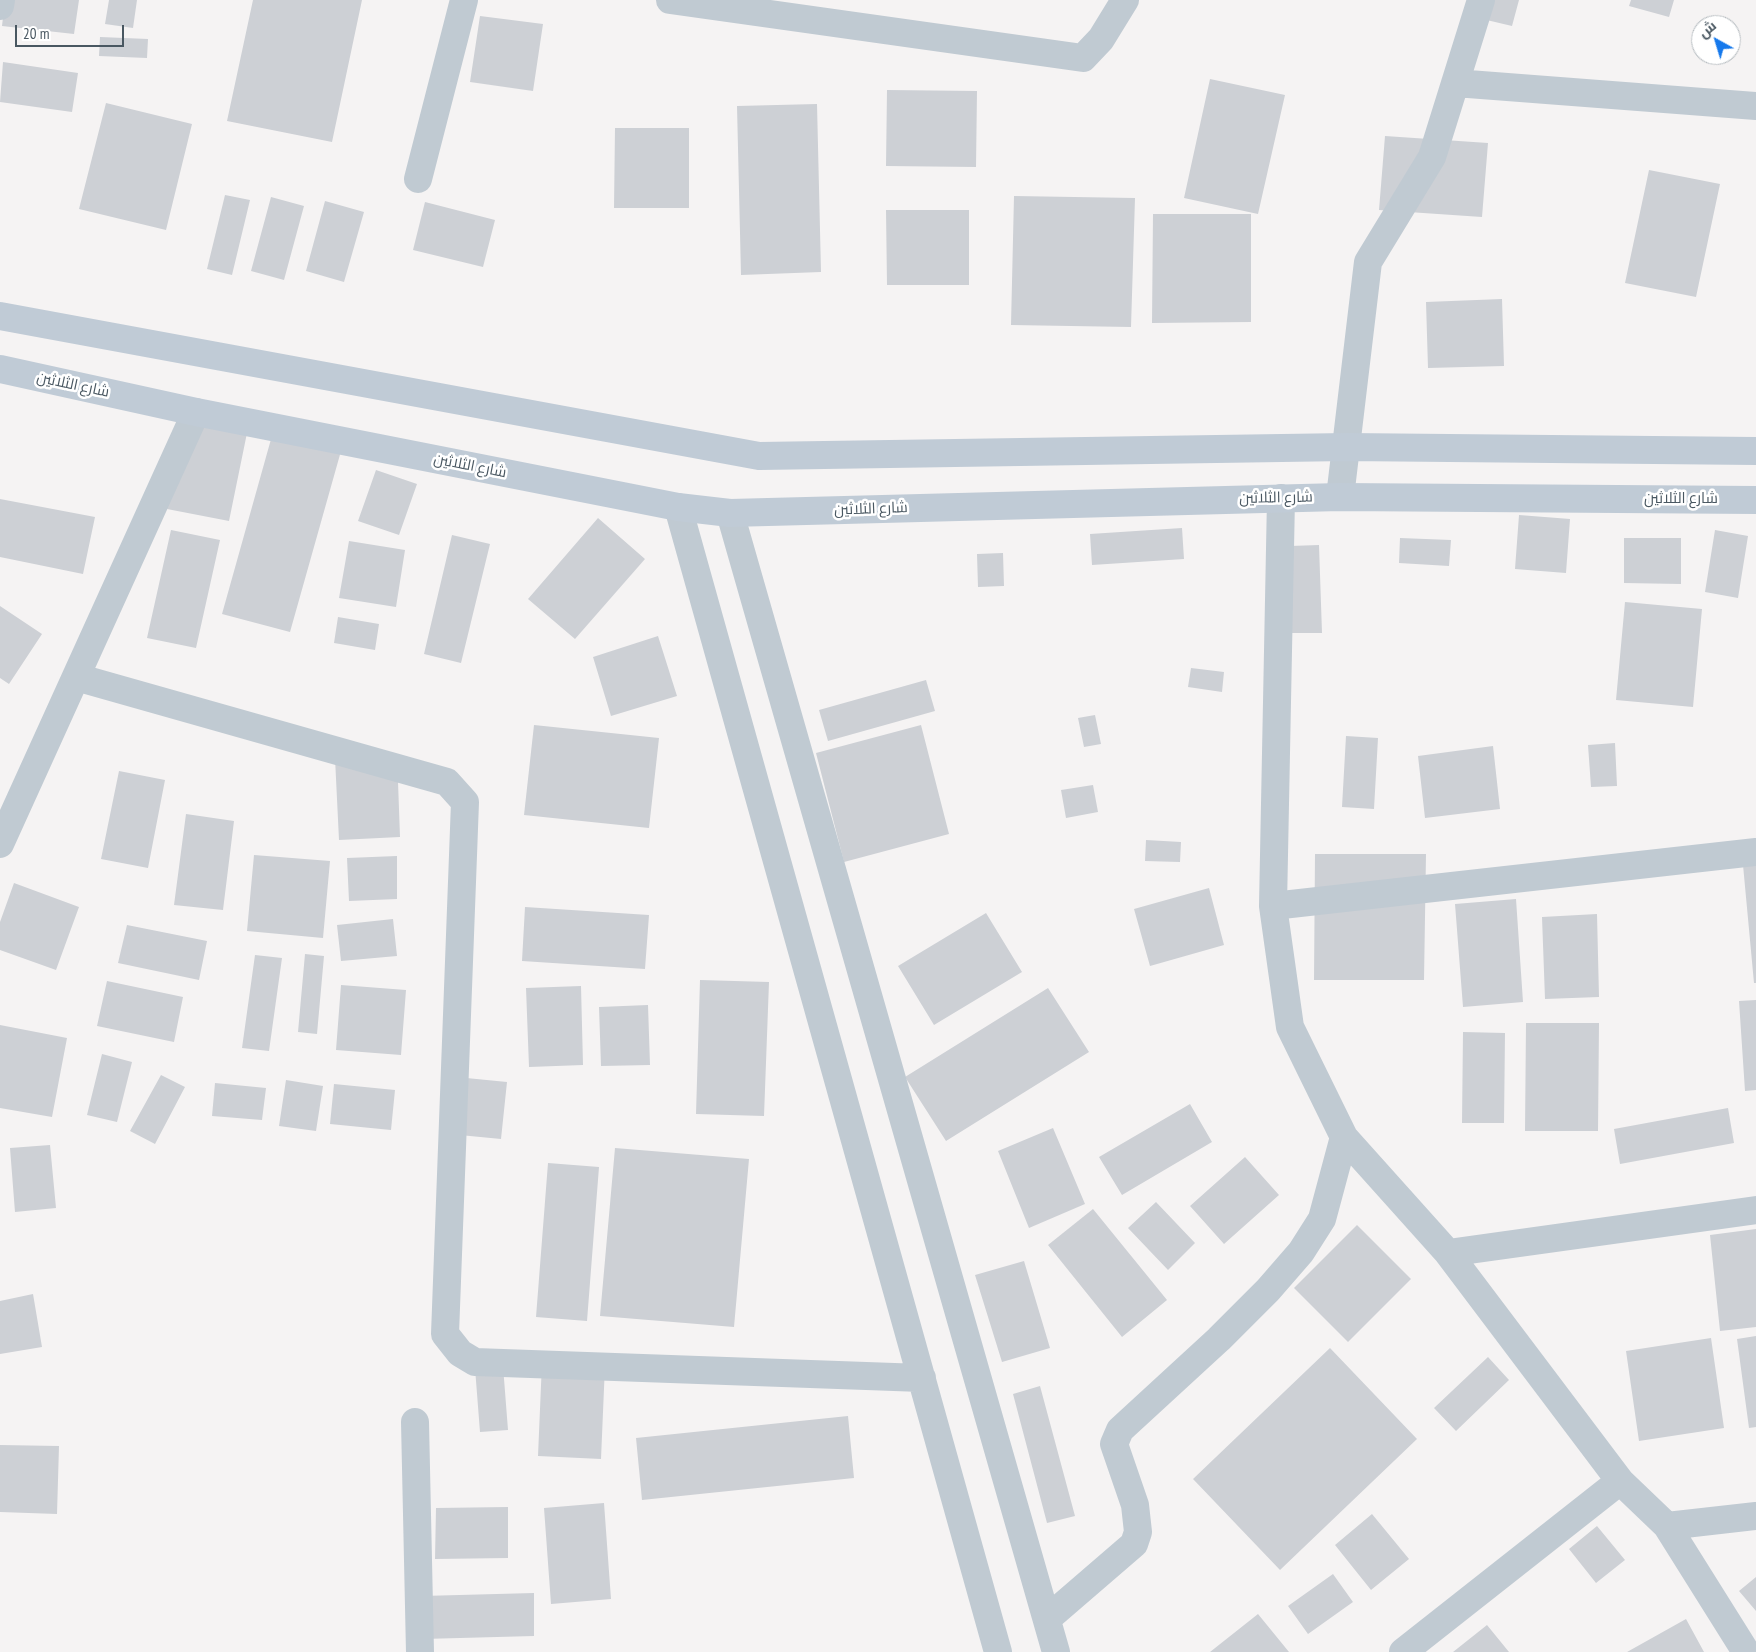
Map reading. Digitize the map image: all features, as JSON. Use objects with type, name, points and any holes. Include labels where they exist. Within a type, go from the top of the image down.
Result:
[{"type":"main road","points":[[0,316],[759,456],[1347,447],[1756,451]]},
{"type":"main road","name":"شارع الثلاثين","points":[[0,369],[196,412],[678,507],[730,513],[1340,497],[1756,500]]},
{"type":"street","points":[[0,6],[1,0]]},
{"type":"street","points":[[418,179],[464,0]]},
{"type":"street","points":[[670,0],[1083,58],[1102,39],[1125,0]]},
{"type":"street","points":[[1340,497],[1368,262],[1432,157],[1481,0]]},
{"type":"street","points":[[1455,83],[1756,106]]},
{"type":"street","points":[[0,844],[196,412]]},
{"type":"street","points":[[1281,498],[1273,906],[1290,1027],[1344,1138],[1448,1253],[1620,1481],[1667,1526],[1746,1652]]},
{"type":"street","points":[[678,507],[998,1652]]},
{"type":"street","points":[[730,513],[1056,1652]]},
{"type":"street","points":[[76,677],[447,782],[465,802],[445,1334],[460,1353],[475,1362],[922,1378]]},
{"type":"street","points":[[1273,906],[1756,852]]},
{"type":"street","points":[[1047,1619],[1134,1544],[1138,1532],[1135,1505],[1114,1444],[1120,1430],[1219,1339],[1268,1290],[1301,1252],[1322,1219],[1344,1138]]},
{"type":"street","points":[[1448,1253],[1756,1210]]},
{"type":"street","points":[[415,1422],[420,1652]]},
{"type":"street","points":[[1403,1652],[1620,1481]]},
{"type":"street","points":[[1667,1526],[1756,1516]]},
{"type":"building","points":[[5,0],[79,0],[74,34],[2,26]]},
{"type":"building","points":[[109,0],[137,0],[133,28],[105,24]]},
{"type":"building","points":[[253,0],[362,0],[332,142],[227,121]]},
{"type":"building","points":[[1478,0],[1519,0],[1512,26],[1474,17]]},
{"type":"building","points":[[1631,0],[1674,0],[1669,17],[1629,6]]},
{"type":"building","points":[[480,16],[543,24],[533,91],[470,82]]},
{"type":"building","points":[[100,37],[148,39],[147,58],[99,56]]},
{"type":"building","points":[[3,62],[78,73],[72,112],[0,102]]},
{"type":"building","points":[[1210,79],[1285,95],[1258,214],[1184,198]]},
{"type":"building","points":[[887,90],[977,91],[976,167],[886,166]]},
{"type":"building","points":[[106,103],[192,124],[166,230],[79,209]]},
{"type":"building","points":[[817,104],[821,272],[741,275],[737,106]]},
{"type":"building","points":[[615,128],[689,128],[689,208],[614,208]]},
{"type":"building","points":[[1385,136],[1488,143],[1482,217],[1379,210]]},
{"type":"building","points":[[1649,170],[1720,184],[1696,297],[1625,283]]},
{"type":"building","points":[[225,195],[250,200],[232,275],[207,269]]},
{"type":"building","points":[[1014,196],[1135,198],[1131,327],[1011,325]]},
{"type":"building","points":[[271,197],[304,206],[284,280],[251,271]]},
{"type":"building","points":[[325,201],[364,212],[344,282],[306,271]]},
{"type":"building","points":[[425,202],[495,220],[483,267],[413,250]]},
{"type":"building","points":[[886,210],[969,210],[969,285],[887,285]]},
{"type":"building","points":[[1153,214],[1251,214],[1251,322],[1152,323]]},
{"type":"building","points":[[1502,299],[1504,366],[1428,368],[1426,302]]},
{"type":"building","points":[[184,421],[247,433],[229,521],[167,509]]},
{"type":"building","points":[[273,432],[341,451],[290,632],[222,614]]},
{"type":"building","points":[[376,470],[417,484],[399,535],[358,521]]},
{"type":"building","points":[[0,499],[95,517],[83,574],[0,557]]},
{"type":"building","points":[[1519,515],[1570,519],[1566,573],[1515,569]]},
{"type":"building","points":[[598,518],[645,559],[575,639],[528,599]]},
{"type":"building","points":[[1182,528],[1184,559],[1092,565],[1090,534]]},
{"type":"building","points":[[171,530],[220,540],[196,648],[147,638]]},
{"type":"building","points":[[1715,530],[1748,536],[1738,598],[1705,592]]},
{"type":"building","points":[[452,535],[490,544],[461,663],[424,654]]},
{"type":"building","points":[[1400,538],[1451,540],[1449,566],[1399,563]]},
{"type":"building","points":[[1624,538],[1681,538],[1681,584],[1624,583]]},
{"type":"building","points":[[349,541],[405,550],[396,607],[339,598]]},
{"type":"building","points":[[1319,545],[1322,633],[1292,633],[1290,546]]},
{"type":"building","points":[[1003,553],[1004,586],[978,587],[977,554]]},
{"type":"building","points":[[1625,602],[1702,609],[1693,707],[1616,700]]},
{"type":"building","points":[[0,606],[42,634],[9,684],[0,678]]},
{"type":"building","points":[[338,617],[379,624],[375,650],[334,643]]},
{"type":"building","points":[[658,636],[677,696],[611,716],[593,657]]},
{"type":"building","points":[[1191,668],[1224,672],[1222,692],[1188,687]]},
{"type":"building","points":[[926,680],[935,711],[828,741],[819,710]]},
{"type":"building","points":[[1095,715],[1101,744],[1084,747],[1078,718]]},
{"type":"building","points":[[534,725],[659,738],[649,828],[524,815]]},
{"type":"building","points":[[921,725],[949,834],[844,862],[816,753]]},
{"type":"building","points":[[1346,736],[1378,738],[1374,809],[1342,807]]},
{"type":"building","points":[[1615,743],[1617,786],[1591,787],[1588,745]]},
{"type":"building","points":[[1493,746],[1500,809],[1425,818],[1418,756]]},
{"type":"building","points":[[397,754],[400,837],[339,840],[335,758]]},
{"type":"building","points":[[119,771],[165,780],[148,868],[101,859]]},
{"type":"building","points":[[1093,785],[1098,812],[1066,818],[1061,790]]},
{"type":"building","points":[[186,814],[234,821],[223,910],[174,905]]},
{"type":"building","points":[[1146,840],[1181,842],[1180,862],[1145,861]]},
{"type":"building","points":[[1315,854],[1426,854],[1424,980],[1314,980]]},
{"type":"building","points":[[254,855],[330,861],[323,938],[247,931]]},
{"type":"building","points":[[397,856],[397,899],[349,901],[347,858]]},
{"type":"building","points":[[1756,864],[1756,983],[1754,983],[1743,865]]},
{"type":"building","points":[[14,883],[79,907],[56,970],[0,950],[0,922]]},
{"type":"building","points":[[1209,888],[1224,945],[1150,966],[1134,909]]},
{"type":"building","points":[[1516,899],[1523,1002],[1463,1007],[1455,904]]},
{"type":"building","points":[[525,907],[649,915],[645,969],[522,961]]},
{"type":"building","points":[[986,913],[1022,972],[934,1025],[898,966]]},
{"type":"building","points":[[1597,914],[1599,997],[1545,999],[1542,917]]},
{"type":"building","points":[[393,919],[397,956],[341,961],[337,925]]},
{"type":"building","points":[[127,925],[207,941],[199,980],[118,963]]},
{"type":"building","points":[[305,954],[324,956],[317,1034],[298,1032]]},
{"type":"building","points":[[255,955],[282,958],[269,1051],[242,1048]]},
{"type":"building","points":[[700,980],[769,982],[764,1116],[696,1114]]},
{"type":"building","points":[[107,981],[183,997],[174,1042],[97,1026]]},
{"type":"building","points":[[341,985],[406,990],[401,1055],[336,1050]]},
{"type":"building","points":[[581,986],[583,1065],[529,1067],[526,988]]},
{"type":"building","points":[[1048,988],[1089,1052],[946,1141],[905,1077]]},
{"type":"building","points":[[1756,1000],[1756,1090],[1745,1091],[1739,1001]]},
{"type":"building","points":[[648,1005],[650,1065],[601,1066],[599,1007]]},
{"type":"building","points":[[1526,1023],[1599,1023],[1598,1131],[1525,1131]]},
{"type":"building","points":[[0,1025],[67,1038],[52,1117],[0,1108]]},
{"type":"building","points":[[1463,1032],[1505,1033],[1504,1123],[1462,1123]]},
{"type":"building","points":[[102,1054],[132,1062],[117,1122],[87,1115]]},
{"type":"building","points":[[161,1075],[185,1087],[155,1144],[130,1131]]},
{"type":"building","points":[[446,1076],[507,1082],[501,1139],[439,1133]]},
{"type":"building","points":[[286,1080],[323,1086],[316,1131],[279,1126]]},
{"type":"building","points":[[215,1083],[266,1088],[262,1120],[212,1116]]},
{"type":"building","points":[[334,1084],[395,1090],[391,1130],[330,1124]]},
{"type":"building","points":[[1190,1104],[1212,1142],[1122,1195],[1099,1157]]},
{"type":"building","points":[[1728,1108],[1734,1143],[1620,1164],[1614,1129]]},
{"type":"building","points":[[1053,1128],[1085,1204],[1029,1228],[998,1151]]},
{"type":"building","points":[[50,1145],[56,1208],[15,1212],[10,1148]]},
{"type":"building","points":[[615,1148],[749,1159],[734,1327],[600,1316]]},
{"type":"building","points":[[1245,1157],[1279,1195],[1224,1244],[1190,1206]]},
{"type":"building","points":[[548,1163],[599,1167],[587,1321],[536,1317]]},
{"type":"building","points":[[1156,1202],[1195,1243],[1168,1270],[1128,1228]]},
{"type":"building","points":[[1093,1209],[1167,1300],[1122,1337],[1048,1245]]},
{"type":"building","points":[[1357,1225],[1411,1279],[1348,1342],[1294,1288]]},
{"type":"building","points":[[1756,1229],[1756,1327],[1720,1331],[1710,1235]]},
{"type":"building","points":[[1024,1261],[1050,1348],[1002,1362],[975,1275]]},
{"type":"building","points":[[33,1294],[42,1347],[0,1354],[0,1301]]},
{"type":"building","points":[[1756,1336],[1756,1427],[1749,1428],[1737,1339]]},
{"type":"building","points":[[1711,1338],[1724,1428],[1639,1441],[1626,1351]]},
{"type":"building","points":[[1330,1348],[1417,1439],[1280,1570],[1193,1479]]},
{"type":"building","points":[[1488,1357],[1509,1380],[1456,1431],[1434,1408]]},
{"type":"building","points":[[542,1362],[605,1365],[601,1459],[538,1456]]},
{"type":"building","points":[[503,1366],[508,1430],[480,1432],[475,1368]]},
{"type":"building","points":[[1040,1386],[1075,1516],[1047,1523],[1013,1394]]},
{"type":"building","points":[[848,1416],[854,1478],[642,1500],[636,1438]]},
{"type":"building","points":[[0,1445],[59,1446],[57,1514],[0,1512]]},
{"type":"building","points":[[604,1503],[611,1599],[551,1604],[544,1508]]},
{"type":"building","points":[[508,1507],[508,1558],[435,1559],[436,1508]]},
{"type":"building","points":[[1372,1514],[1409,1559],[1371,1590],[1335,1545]]},
{"type":"building","points":[[1597,1526],[1625,1560],[1596,1583],[1569,1549]]},
{"type":"building","points":[[1333,1574],[1353,1602],[1308,1634],[1288,1606]]},
{"type":"building","points":[[1756,1577],[1756,1611],[1739,1591]]},
{"type":"building","points":[[534,1593],[534,1636],[423,1639],[422,1596]]},
{"type":"building","points":[[1258,1614],[1289,1652],[1210,1652]]},
{"type":"building","points":[[1686,1619],[1704,1652],[1627,1652]]},
{"type":"building","points":[[1487,1625],[1509,1652],[1453,1652]]}]
